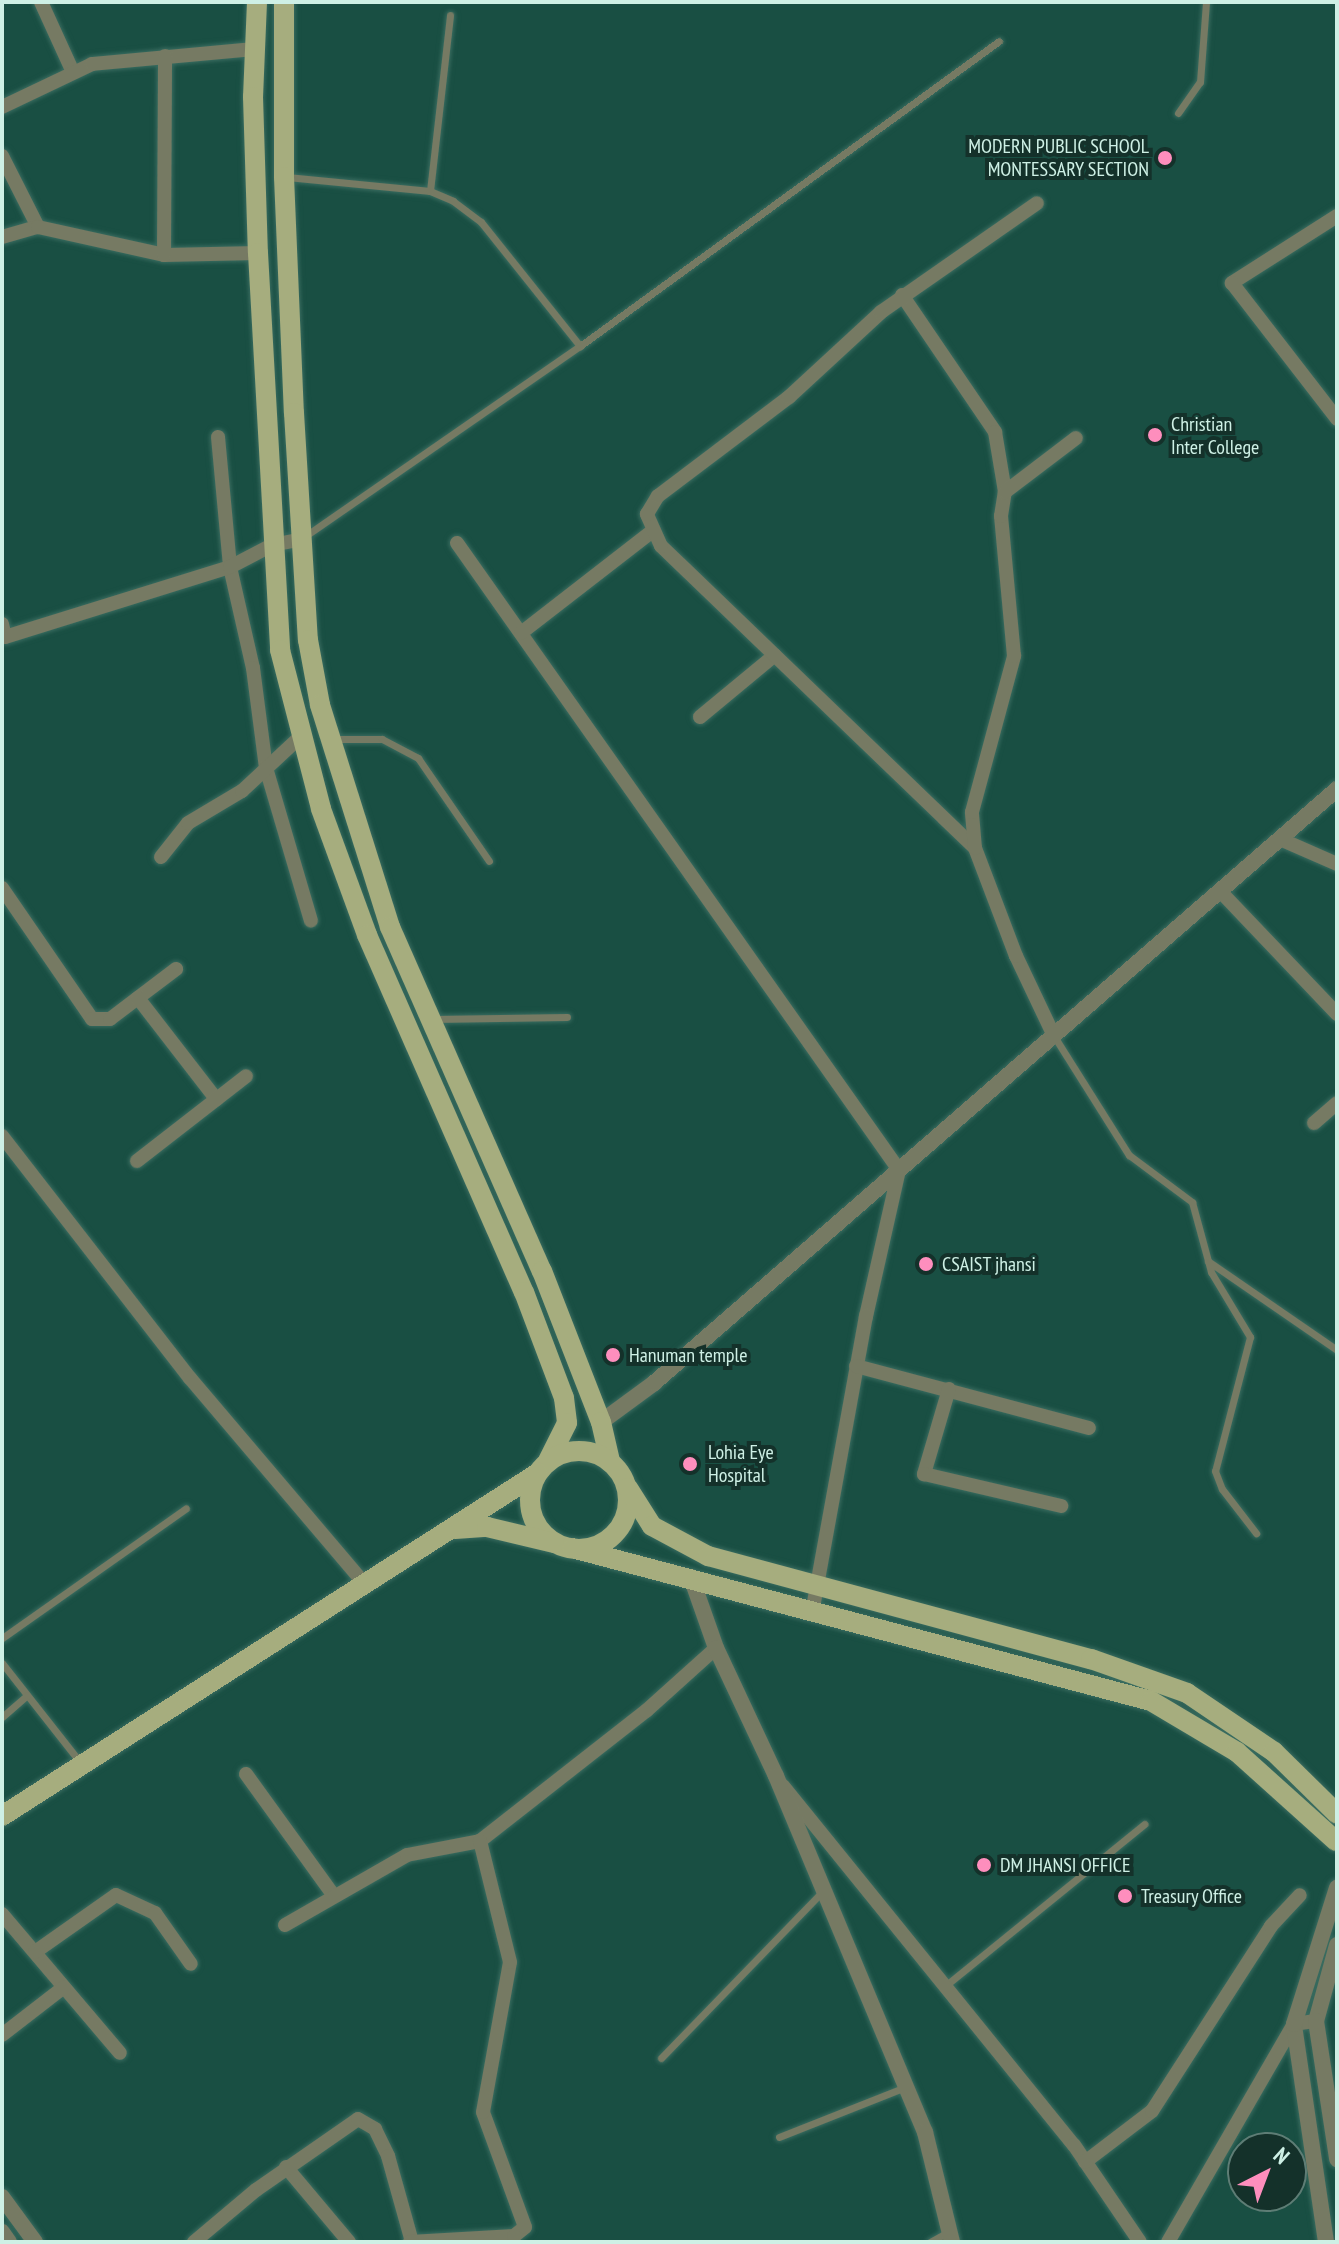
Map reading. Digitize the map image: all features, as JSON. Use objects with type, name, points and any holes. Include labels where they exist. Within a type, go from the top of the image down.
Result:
[{"type":"main road","points":[[257,2],[258,253],[272,545],[280,650],[301,736],[367,935],[524,1292],[564,1398],[567,1423],[543,1467],[530,1505],[535,1521],[565,1546],[588,1548],[616,1533],[625,1520],[628,1488]]},
{"type":"main road","points":[[284,2],[284,177],[308,640],[330,739],[390,927],[542,1271],[601,1422],[610,1461],[652,1526],[676,1542],[708,1556],[1091,1659],[1187,1693],[1274,1752],[1337,1814]]},
{"type":"main road","points":[[2,1816],[452,1529],[543,1467],[579,1450],[610,1461]]},
{"type":"main road","points":[[452,1529],[487,1527],[691,1577],[812,1613],[1151,1701],[1237,1752],[1337,1841],[1337,1863]]},
{"type":"street","points":[[41,2],[72,70]]},
{"type":"street","points":[[2,107],[72,70],[124,58],[255,49]]},
{"type":"street","points":[[164,255],[165,56]]},
{"type":"street","points":[[2,156],[38,227]]},
{"type":"street","points":[[975,848],[651,532],[647,514],[658,496],[789,397],[902,295],[1037,203]]},
{"type":"street","points":[[1337,216],[1232,283],[1337,419]]},
{"type":"street","points":[[2,237],[38,227],[164,255],[258,253]]},
{"type":"street","points":[[902,295],[995,432],[1005,492],[1001,516],[1014,656],[978,778],[972,812],[975,848],[1016,956],[1054,1036]]},
{"type":"street","points":[[218,437],[230,567],[253,668],[266,768],[311,921]]},
{"type":"street","points":[[1005,492],[1076,438]]},
{"type":"street","points":[[521,633],[651,532]]},
{"type":"street","points":[[3,633],[168,587],[230,567],[272,545],[302,539]]},
{"type":"street","points":[[457,543],[899,1170],[856,1366],[812,1613]]},
{"type":"street","points":[[700,717],[775,655]]},
{"type":"street","points":[[161,857],[188,823],[242,791],[301,736]]},
{"type":"street","points":[[601,1422],[654,1383],[1337,789]]},
{"type":"street","points":[[1280,839],[1337,864]]},
{"type":"street","points":[[2,888],[92,1019],[110,1019],[176,969]]},
{"type":"street","points":[[1220,891],[1337,1014]]},
{"type":"street","points":[[138,998],[216,1099]]},
{"type":"street","points":[[137,1161],[246,1076]]},
{"type":"street","points":[[1314,1123],[1337,1103]]},
{"type":"street","points":[[2,1136],[190,1378],[364,1583]]},
{"type":"street","points":[[856,1366],[1089,1428]]},
{"type":"street","points":[[949,1389],[924,1474],[1061,1506]]},
{"type":"street","points":[[691,1577],[716,1648],[776,1776],[925,2132],[951,2236]]},
{"type":"street","points":[[285,1925],[407,1855],[480,1841],[646,1711],[716,1648]]},
{"type":"street","points":[[246,1774],[334,1896]]},
{"type":"street","points":[[776,1776],[1085,2162],[1140,2242]]},
{"type":"street","points":[[194,2242],[347,2122],[368,2122],[388,2156],[411,2242],[514,2239],[525,2227],[483,2112],[510,1962],[480,1841]]},
{"type":"street","points":[[1168,2242],[1294,2024],[1337,1888]]},
{"type":"street","points":[[35,1952],[116,1895],[155,1913],[191,1964]]},
{"type":"street","points":[[1085,2162],[1152,2111],[1271,1926],[1300,1895]]},
{"type":"street","points":[[2,1914],[120,2053]]},
{"type":"street","points":[[1337,1945],[1316,2021],[1337,2159]]},
{"type":"street","points":[[2,2035],[64,1987]]},
{"type":"street","points":[[1294,2024],[1316,2021]]},
{"type":"street","points":[[1294,2024],[1326,2242]]},
{"type":"street","points":[[286,2167],[349,2242]]},
{"type":"street","points":[[2,2197],[35,2242]]},
{"type":"street","points":[[2,2232],[9,2242]]},
{"type":"lane","points":[[1178,113],[1200,82],[1206,2]]},
{"type":"lane","points":[[430,191],[450,15]]},
{"type":"lane","points":[[302,539],[580,346],[999,41]]},
{"type":"lane","points":[[284,177],[430,191],[481,222],[580,346]]},
{"type":"lane","points":[[330,739],[382,739],[418,758],[489,861]]},
{"type":"lane","points":[[430,1019],[567,1017]]},
{"type":"lane","points":[[1054,1036],[1129,1155],[1192,1202],[1208,1261],[1250,1337],[1216,1452],[1215,1471],[1222,1489],[1256,1533]]},
{"type":"lane","points":[[1208,1261],[1337,1350]]},
{"type":"lane","points":[[2,1638],[186,1508]]},
{"type":"lane","points":[[2,1663],[82,1765]]},
{"type":"lane","points":[[2,1717],[27,1695]]},
{"type":"lane","points":[[945,1986],[1144,1824]]},
{"type":"lane","points":[[661,2058],[824,1890]]},
{"type":"lane","points":[[779,2137],[907,2087]]},
{"type":"lane","points":[[930,2242],[951,2236]]},
{"type":"place","name":"MODERN PUBLIC SCHOOL MONTESSARY SECTION","points":[[1165,158]]},
{"type":"place","name":"Christian Inter College","points":[[1155,435]]},
{"type":"place","name":"CSAIST jhansi","points":[[926,1264]]},
{"type":"place","name":"Hanuman temple","points":[[613,1355]]},
{"type":"place","name":"Lohia Eye Hospital","points":[[690,1464]]},
{"type":"place","name":"DM JHANSI OFFICE","points":[[984,1865]]},
{"type":"place","name":"Treasury Office","points":[[1125,1896]]}]
